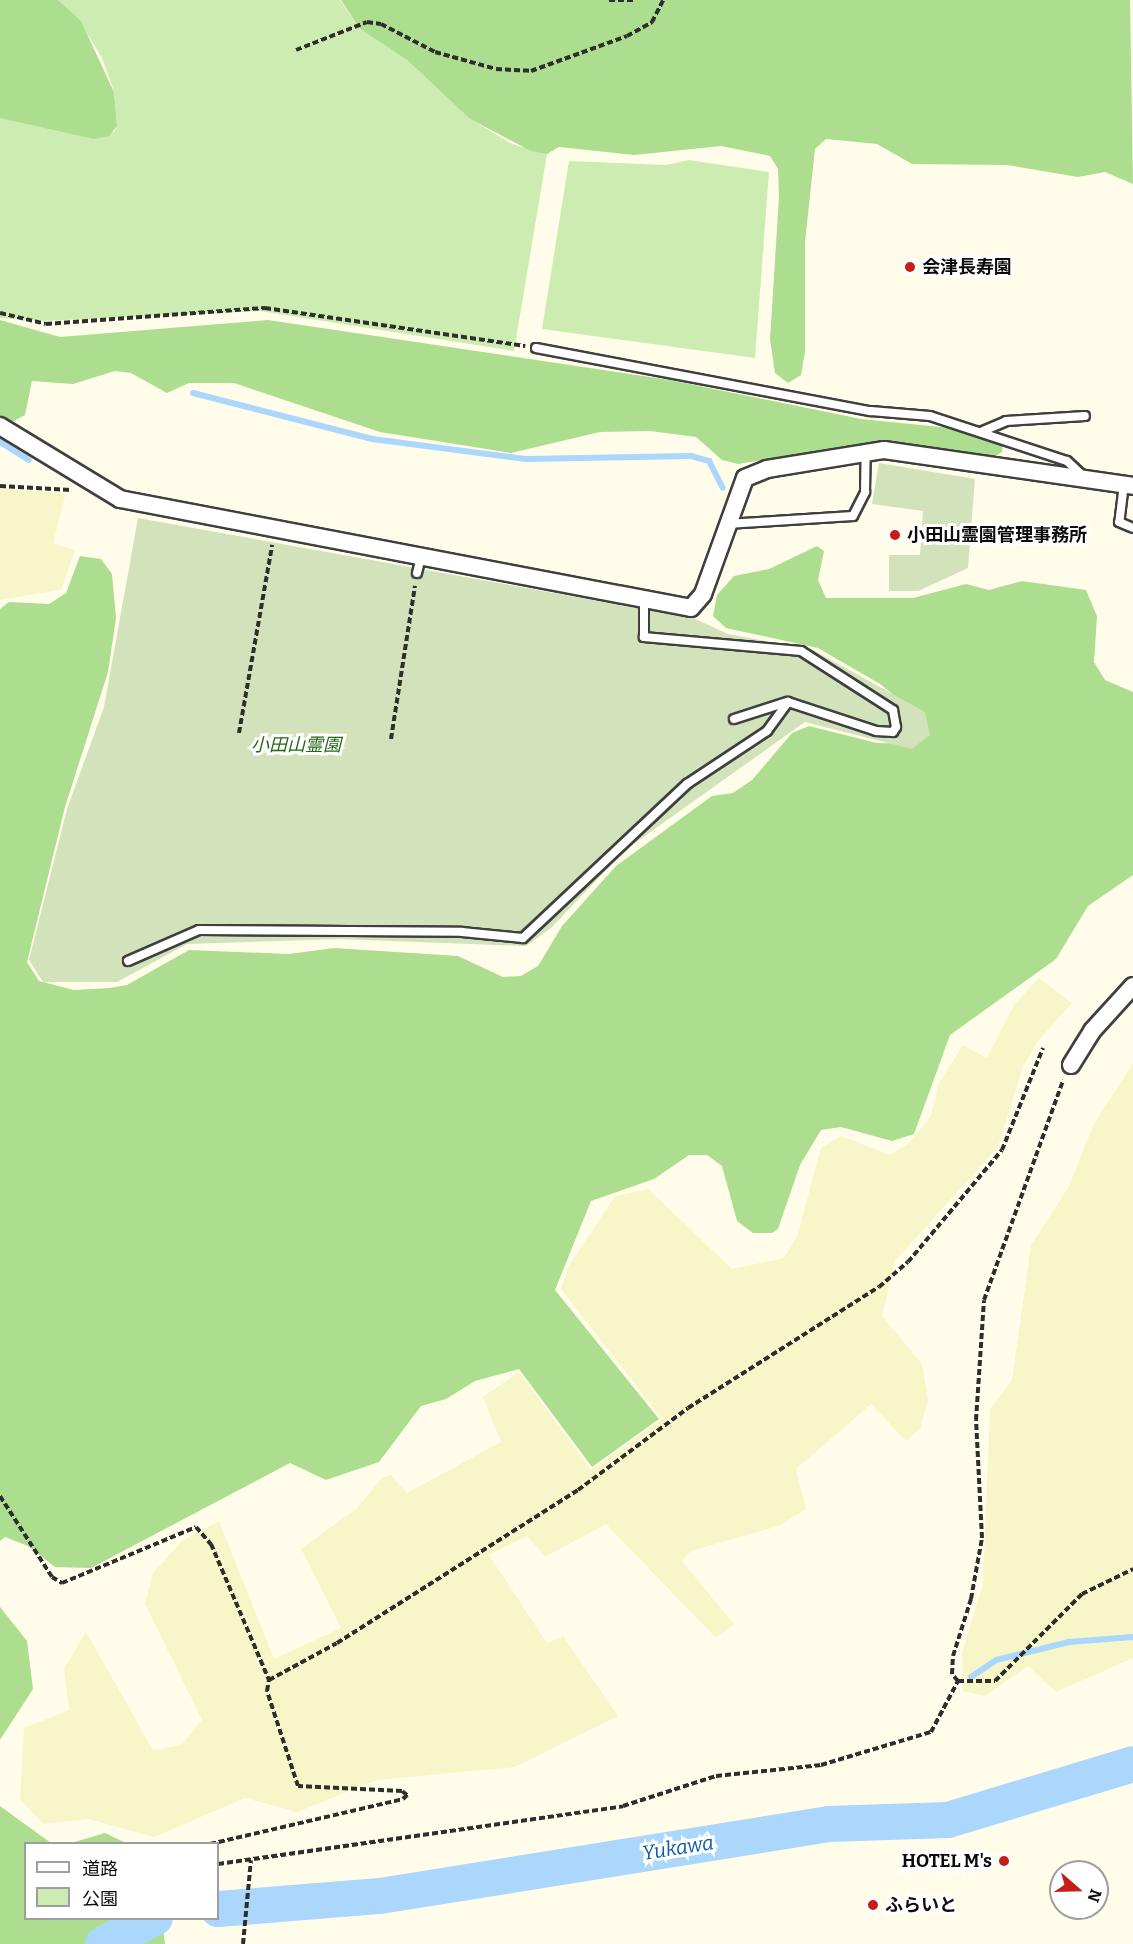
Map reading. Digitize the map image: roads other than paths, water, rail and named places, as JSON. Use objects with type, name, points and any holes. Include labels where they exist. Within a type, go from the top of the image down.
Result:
[{"type":"street","points":[[0,426],[120,499],[419,565],[691,608],[698,604],[745,478],[767,469],[884,450],[1055,478],[1083,476],[1129,485]]},
{"type":"street","points":[[1071,1065],[1092,1031],[1133,986]]},
{"type":"lane","points":[[536,348],[871,411],[930,416],[983,431],[1066,461],[1083,476]]},
{"type":"lane","points":[[983,431],[1006,421],[1085,416]]},
{"type":"lane","points":[[727,524],[853,516],[865,492],[866,453]]},
{"type":"lane","points":[[1129,485],[1119,522],[1133,528]]},
{"type":"lane","points":[[644,599],[644,637],[801,651],[893,710],[896,727],[893,732],[876,731],[788,702],[734,719]]},
{"type":"lane","points":[[128,961],[198,930],[462,932],[523,938],[678,791],[767,731],[788,702]]},
{"type":"waterway","points":[[193,393],[372,439],[526,459],[691,456],[709,461],[723,488]]},
{"type":"waterway","points":[[0,442],[29,460]]},
{"type":"waterway","points":[[971,1677],[996,1660],[1069,1642],[1133,1637]]},
{"type":"waterway","name":"Yukawa","points":[[219,1909],[380,1896],[829,1824],[948,1820],[1133,1764]]},
{"type":"waterway","name":"Yukawa","points":[[103,1944],[151,1920]]},
{"type":"place","name":"会津長寿園","points":[[910,267]]},
{"type":"place","name":"小田山霊園管理事務所","points":[[895,535]]},
{"type":"place","name":"HOTEL M's","points":[[1004,1861]]},
{"type":"place","name":"ふらいと","points":[[873,1905]]},
{"type":"park label","name":"小田山霊園","points":[[296,745]]}]
